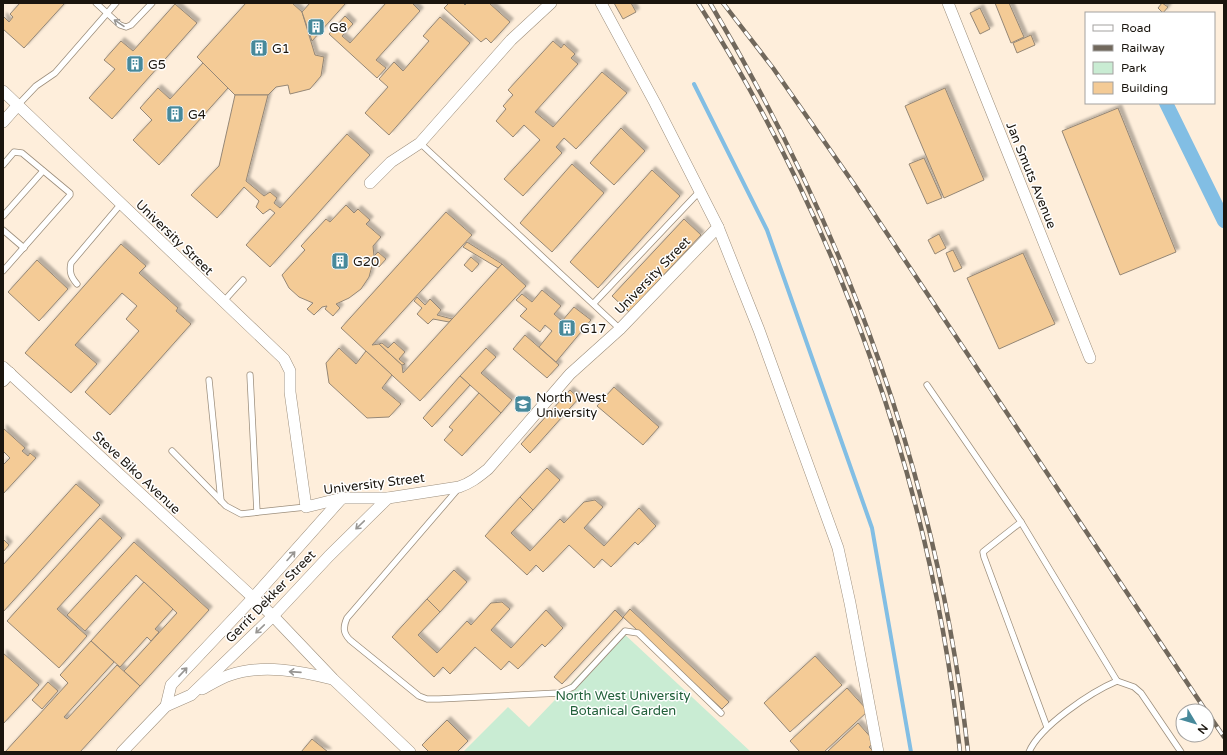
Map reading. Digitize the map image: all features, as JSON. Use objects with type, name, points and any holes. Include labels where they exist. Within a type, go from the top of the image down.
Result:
[{"type":"street","points":[[370,183],[391,162],[420,143],[511,40],[551,3]]},
{"type":"street","points":[[601,3],[655,102],[699,192],[718,227],[759,330],[838,548],[878,752]]},
{"type":"street","name":"Jan Smuts Avenue","points":[[948,3],[1090,358]]},
{"type":"street","name":"University Street","points":[[3,91],[120,205],[284,359],[290,371],[290,392],[306,507],[342,498],[388,498],[459,487],[469,484],[488,469],[570,374],[620,329],[718,227]]},
{"type":"street","points":[[3,122],[18,105]]},
{"type":"street","name":"Steve Biko Avenue","points":[[5,374],[273,616],[333,679],[410,752]]},
{"type":"street","name":"Gerrit Dekker Street","points":[[166,706],[171,685],[253,598],[342,498]]},
{"type":"street","name":"Gerrit Dekker Street","points":[[122,752],[166,706],[191,695],[273,616],[329,556],[388,498]]},
{"type":"street","points":[[191,695],[230,675],[255,669],[306,673],[333,679]]},
{"type":"lane","points":[[96,3],[120,25],[126,27],[131,25],[152,3]]},
{"type":"lane","points":[[18,105],[36,86],[55,73],[116,3]]},
{"type":"lane","points":[[420,143],[594,303],[620,329]]},
{"type":"lane","points":[[3,165],[14,152],[18,151],[70,193],[70,195],[3,271]]},
{"type":"lane","points":[[3,216],[43,171]]},
{"type":"lane","points":[[594,303],[699,192]]},
{"type":"lane","points":[[77,284],[71,277],[71,263],[120,205]]},
{"type":"lane","points":[[3,230],[24,248]]},
{"type":"lane","points":[[222,302],[243,280]]},
{"type":"lane","points":[[250,375],[257,512]]},
{"type":"lane","points":[[209,380],[221,501]]},
{"type":"lane","points":[[927,385],[1021,522],[1117,681],[1134,687],[1142,693],[1180,752]]},
{"type":"lane","points":[[172,451],[226,506],[241,514],[306,507]]},
{"type":"lane","points":[[459,487],[347,618],[344,628],[346,635],[350,640],[419,696],[427,699],[439,699],[559,693],[573,687],[625,631],[632,631],[638,633],[722,714]]},
{"type":"lane","points":[[1021,522],[983,552],[1047,727]]},
{"type":"lane","points":[[1029,752],[1047,727],[1104,687],[1117,681]]},
{"type":"green space","name":"North West University Botanical Garden","points":[[621,631],[751,752],[463,752],[508,707],[529,727]]},
{"type":"building","points":[[20,3],[65,3],[24,48],[3,29],[3,16],[9,22],[13,17],[10,14]]},
{"type":"building","name":"G1","points":[[246,3],[292,3],[302,12],[315,55],[324,57],[321,76],[310,89],[290,94],[288,85],[276,87],[268,95],[235,95],[197,57]]},
{"type":"building","name":"G8","points":[[310,3],[346,3],[312,41],[302,12]]},
{"type":"building","points":[[386,3],[412,3],[420,11],[376,60],[386,68],[377,78],[329,34],[345,16],[353,24],[342,36],[350,43]]},
{"type":"building","points":[[449,3],[463,3],[465,5],[467,3],[489,3],[510,22],[491,43],[486,38],[481,42],[444,8]]},
{"type":"building","points":[[614,3],[631,3],[636,12],[623,19]]},
{"type":"building","points":[[995,3],[1009,3],[1024,37],[1011,43]]},
{"type":"building","points":[[1162,3],[1168,7],[1164,12],[1158,8]]},
{"type":"building","name":"G5","points":[[175,4],[197,23],[112,119],[89,98],[115,69],[104,60],[121,41],[133,51]]},
{"type":"building","points":[[980,8],[990,29],[980,34],[970,13]]},
{"type":"building","points":[[440,17],[470,43],[389,135],[365,113],[388,87],[379,79],[394,62],[403,71],[429,41],[423,36]]},
{"type":"building","points":[[1031,35],[1035,45],[1017,53],[1013,43]]},
{"type":"building","points":[[553,41],[561,48],[564,44],[575,54],[571,58],[578,64],[535,112],[553,127],[602,72],[627,93],[576,149],[564,138],[556,147],[562,153],[523,196],[504,179],[540,140],[524,125],[513,137],[496,121],[506,109],[503,106],[513,95],[508,90]]},
{"type":"building","name":"G4","points":[[203,63],[228,88],[159,165],[133,140],[152,120],[140,108],[158,88],[170,99]]},
{"type":"building","points":[[945,88],[984,180],[944,198],[905,106]]},
{"type":"building","points":[[235,95],[268,95],[246,181],[264,196],[270,192],[277,198],[274,203],[280,208],[347,134],[370,155],[270,267],[246,245],[275,213],[270,209],[263,214],[256,207],[259,201],[244,187],[217,218],[191,195],[219,166]]},
{"type":"building","points":[[1118,108],[1176,252],[1120,275],[1062,131]]},
{"type":"building","points":[[621,128],[645,151],[614,185],[590,163]]},
{"type":"building","points":[[924,158],[942,198],[927,204],[909,164]]},
{"type":"building","points":[[572,164],[604,193],[552,252],[520,223]]},
{"type":"building","points":[[652,170],[680,196],[598,288],[570,262]]},
{"type":"building","name":"G20","points":[[346,205],[354,213],[358,209],[370,220],[366,224],[381,237],[373,246],[374,256],[378,252],[386,259],[379,267],[373,262],[369,277],[361,289],[349,298],[336,304],[340,308],[333,316],[325,309],[327,306],[322,307],[314,315],[307,309],[313,303],[299,297],[289,288],[282,275],[305,250],[301,246],[326,219],[330,222]]},
{"type":"building","points":[[446,212],[472,235],[372,345],[379,344],[402,365],[403,373],[502,264],[526,286],[420,401],[341,328]]},
{"type":"building","points":[[684,219],[701,235],[629,312],[612,296]]},
{"type":"building","points":[[939,234],[946,248],[935,254],[928,240]]},
{"type":"building","points":[[467,242],[502,264],[498,268],[463,247]]},
{"type":"building","points":[[121,244],[146,266],[139,273],[178,308],[176,311],[191,324],[110,415],[85,392],[139,331],[126,319],[137,306],[122,293],[75,345],[97,364],[71,393],[25,353]]},
{"type":"building","points":[[953,250],[962,268],[954,272],[946,253]]},
{"type":"building","points":[[1023,253],[1055,324],[999,349],[967,278]]},
{"type":"building","points":[[471,257],[479,264],[472,272],[464,265]]},
{"type":"building","points":[[37,260],[68,289],[39,321],[8,292]]},
{"type":"building","name":"G17","points":[[542,290],[561,306],[554,314],[562,321],[574,307],[591,320],[556,362],[539,347],[552,331],[545,325],[540,332],[520,316],[527,309],[516,300],[522,294],[532,302]]},
{"type":"building","points":[[417,297],[425,305],[430,299],[441,310],[437,315],[452,319],[449,322],[433,319],[428,324],[417,314],[422,308],[414,301]]},
{"type":"building","points":[[525,335],[559,365],[547,378],[513,349]]},
{"type":"building","points":[[394,342],[405,352],[399,359],[405,364],[402,365],[379,344],[382,343],[388,348]]},
{"type":"building","points":[[339,348],[356,364],[366,351],[392,375],[382,388],[401,404],[389,417],[367,418],[329,383],[326,363]]},
{"type":"building","points":[[486,348],[496,357],[481,373],[512,400],[501,413],[460,376]]},
{"type":"building","points":[[460,376],[470,385],[432,427],[423,418]]},
{"type":"building","points":[[614,387],[659,427],[643,445],[597,406]]},
{"type":"building","points":[[570,390],[579,398],[530,453],[521,444]]},
{"type":"building","points":[[479,393],[501,413],[462,456],[444,440],[453,430],[449,427]]},
{"type":"building","points":[[3,428],[25,448],[22,451],[28,456],[30,453],[36,458],[3,494],[3,463],[4,464],[10,458],[3,451]]},
{"type":"building","points":[[547,468],[560,480],[533,510],[520,497]]},
{"type":"building","points":[[76,484],[100,505],[3,612],[3,565]]},
{"type":"building","points":[[520,497],[533,510],[511,533],[530,551],[560,519],[564,523],[584,502],[595,500],[603,507],[584,528],[604,546],[639,508],[656,526],[638,545],[635,542],[611,567],[602,559],[594,568],[569,545],[543,572],[536,565],[527,575],[485,536]]},
{"type":"building","points":[[100,518],[122,538],[57,609],[87,636],[59,668],[7,621]]},
{"type":"building","points":[[3,539],[9,545],[3,552]]},
{"type":"building","points":[[134,542],[209,610],[140,686],[124,671],[177,613],[136,575],[85,631],[67,615]]},
{"type":"building","points":[[454,570],[467,582],[440,612],[427,599]]},
{"type":"building","points":[[144,582],[173,609],[155,629],[159,632],[151,641],[147,637],[120,667],[91,641]]},
{"type":"building","points":[[427,599],[440,612],[418,635],[437,653],[467,621],[471,625],[491,603],[502,602],[510,609],[491,630],[511,648],[546,610],[563,628],[545,647],[542,644],[518,669],[509,661],[501,670],[475,647],[450,674],[443,667],[434,677],[392,637]]},
{"type":"building","points":[[630,609],[729,702],[722,709],[623,617]]},
{"type":"building","points":[[615,610],[623,618],[562,684],[554,677]]},
{"type":"building","points":[[91,641],[114,662],[64,717],[67,719],[117,665],[140,686],[80,752],[5,752],[68,683],[60,675]]},
{"type":"building","points":[[3,653],[39,685],[3,724]]},
{"type":"building","points":[[815,656],[842,685],[790,732],[764,703]]},
{"type":"building","points":[[48,682],[58,691],[42,709],[32,700]]},
{"type":"building","points":[[847,688],[868,711],[824,752],[800,752],[790,741]]},
{"type":"building","points":[[447,720],[468,741],[457,752],[429,752],[422,745]]},
{"type":"building","points":[[858,723],[875,742],[869,747],[874,752],[827,752]]},
{"type":"building","points":[[312,739],[328,752],[301,752]]},
{"type":"waterway","points":[[694,84],[767,230],[872,528],[911,752]]},
{"type":"waterway","points":[[1166,104],[1224,221]]},
{"type":"railway","points":[[698,3],[749,88],[795,177],[836,268],[872,362],[903,458],[928,556],[947,654],[960,752]]},
{"type":"railway","points":[[710,3],[760,91],[805,180],[845,271],[880,363],[910,457],[935,553],[954,651],[968,752]]},
{"type":"railway","points":[[723,3],[773,68],[856,187],[1201,703]]},
{"type":"railway","points":[[1215,724],[1224,737]]},
{"type":"place","name":"G8","points":[[316,27]]},
{"type":"place","name":"G1","points":[[259,48]]},
{"type":"place","name":"G5","points":[[135,64]]},
{"type":"place","name":"G4","points":[[175,114]]},
{"type":"place","name":"G20","points":[[340,261]]},
{"type":"place","name":"G17","points":[[567,328]]},
{"type":"place","name":"North West University","points":[[523,404]]}]
